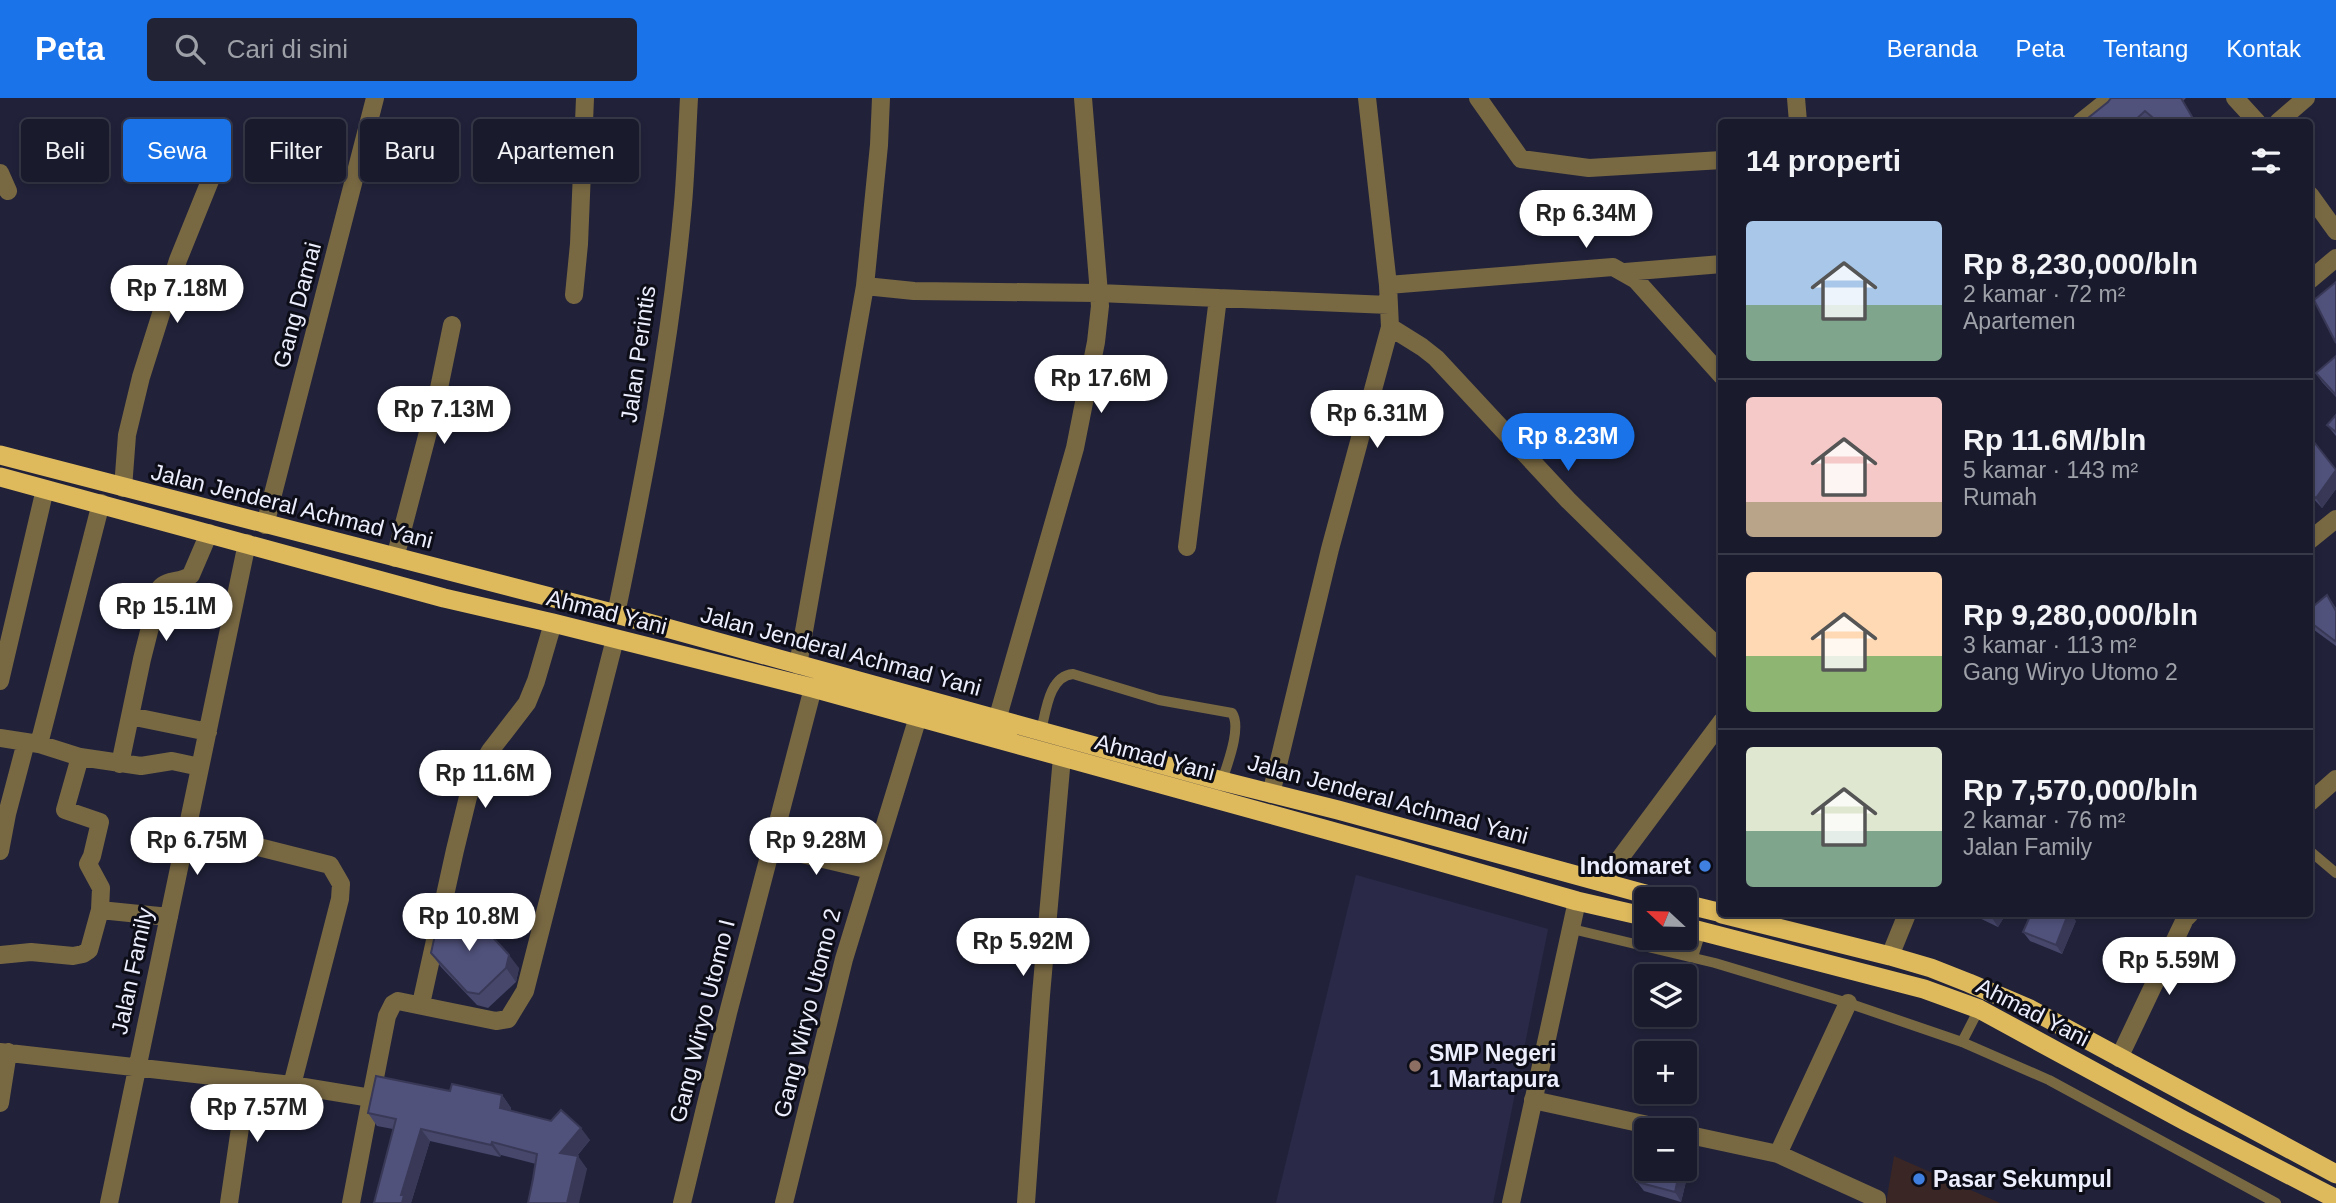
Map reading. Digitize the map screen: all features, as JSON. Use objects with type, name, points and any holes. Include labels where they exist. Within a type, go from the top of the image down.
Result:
[{"type":"highway","name":"Jalan Jenderal Achmad Yani","points":[[0,455],[616,614],[997,720],[1039,741],[1222,781],[1634,890]]},
{"type":"highway","name":"Ahmad Yani","points":[[0,477],[444,598],[813,688],[918,717],[1039,741],[1062,757],[1634,915]]},
{"type":"highway","points":[[480,605],[485,581]]},
{"type":"highway","points":[[522,615],[526,592]]},
{"type":"highway","points":[[1698,907],[1718,912]]},
{"type":"highway","points":[[1738,917],[1931,968],[2030,1009],[2336,1174]]},
{"type":"highway","points":[[1757,945],[1761,923]]},
{"type":"highway","name":"Ahmad Yani","points":[[1698,930],[1924,989],[1979,1009],[2336,1199]]},
{"type":"highway","points":[[1783,952],[1787,930]]},
{"type":"street","name":"Gang Damai","points":[[265,525],[375,98]]},
{"type":"street","points":[[574,295],[579,244],[584,98]]},
{"type":"street","name":"Jalan Perintis","points":[[616,614],[642,489],[668,326],[683,204],[689,98]]},
{"type":"street","points":[[798,665],[865,286],[881,98]]},
{"type":"street","points":[[997,720],[1075,448],[1096,342],[1100,306],[1083,98]]},
{"type":"street","points":[[1271,794],[1331,549],[1390,327],[1388,285],[1367,98]]},
{"type":"street","points":[[1478,98],[1521,159],[1589,168],[1718,160]]},
{"type":"street","points":[[1796,98],[1798,119]]},
{"type":"street","points":[[2085,119],[2111,98]]},
{"type":"street","points":[[2235,98],[2254,119]]},
{"type":"street","points":[[2282,119],[2306,98]]},
{"type":"street","points":[[0,173],[8,191]]},
{"type":"street","points":[[123,488],[127,435],[141,377],[178,260],[210,182]]},
{"type":"street","points":[[2313,199],[2336,231]]},
{"type":"street","points":[[2313,277],[2336,258]]},
{"type":"street","points":[[1625,272],[1718,264]]},
{"type":"street","points":[[1388,285],[1613,267],[1636,280],[1718,372]]},
{"type":"street","points":[[865,286],[914,291],[1098,293],[1389,305]]},
{"type":"street","points":[[1187,547],[1218,298]]},
{"type":"street","points":[[395,558],[437,398],[452,325]]},
{"type":"street","points":[[1390,327],[1436,358],[1568,500],[1718,647]]},
{"type":"street","points":[[0,681],[45,489]]},
{"type":"street","points":[[0,851],[6,814],[32,743],[101,503]]},
{"type":"street","points":[[2313,538],[2336,519]]},
{"type":"street","points":[[120,764],[160,588],[165,583],[191,575],[209,533]]},
{"type":"street","name":"Jalan Family","points":[[109,1203],[247,544]]},
{"type":"street","points":[[421,1004],[468,797],[477,773],[490,751],[527,703],[553,623]]},
{"type":"street","points":[[351,1203],[389,1010],[398,1001],[496,1021],[508,1019],[525,991],[615,639]]},
{"type":"street","name":"Gang Wiryo Utomo I","points":[[682,1203],[728,1013],[813,688]]},
{"type":"street","points":[[130,716],[208,732]]},
{"type":"street","name":"Gang Wiryo Utomo 2","points":[[784,1203],[844,960],[918,717]]},
{"type":"street","points":[[1603,881],[1718,726]]},
{"type":"street","points":[[0,738],[120,764],[141,766],[172,761],[200,766]]},
{"type":"street","points":[[0,956],[31,952],[73,956],[89,950],[100,910],[102,888],[88,864],[100,822],[59,808],[80,757]]},
{"type":"street","points":[[1026,1203],[1062,757]]},
{"type":"street","points":[[2313,799],[2336,779]]},
{"type":"street","points":[[187,829],[330,865],[341,884],[340,899],[292,1085]]},
{"type":"street","points":[[772,847],[870,870]]},
{"type":"street","points":[[1511,1203],[1577,901]]},
{"type":"street","points":[[100,910],[169,917]]},
{"type":"street","points":[[1890,956],[1906,917]]},
{"type":"street","points":[[2119,1058],[2184,917]]},
{"type":"street","points":[[1778,1154],[1848,1003]]},
{"type":"street","points":[[0,1103],[4,1052],[292,1085],[371,1098]]},
{"type":"street","points":[[229,1203],[247,1080]]},
{"type":"street","points":[[1533,1100],[1634,1122]]},
{"type":"street","points":[[1697,1137],[1778,1154],[1880,1202]]},
{"type":"lane","points":[[1039,741],[1057,680],[1063,675],[1073,674],[1158,700],[1232,713],[1236,719],[1236,730],[1222,781]]},
{"type":"lane","points":[[2313,854],[2336,873]]},
{"type":"lane","points":[[1572,929],[1693,957],[1848,1003],[1962,1042],[2049,1080],[2276,1203]]},
{"type":"lane","points":[[1693,950],[1693,957]]},
{"type":"lane","points":[[1962,1042],[1979,1009]]},
{"type":"shaded area","name":"SMP Negeri 1 Martapura","points":[[1356,875],[1548,929],[1493,1203],[1276,1203]]},
{"type":"shaded area","name":"Pasar Sekumpul","points":[[1894,1156],[2000,1203],[1886,1203]]},
{"type":"building","points":[[2111,98],[2181,98],[2193,119],[2154,119],[2145,111],[2136,119],[2087,119]]},
{"type":"building","points":[[2336,282],[2336,343],[2314,300]]},
{"type":"building","points":[[2336,356],[2336,395],[2316,373]]},
{"type":"building","points":[[2336,415],[2336,432],[2327,425]]},
{"type":"building","points":[[2313,441],[2336,470],[2316,498],[2313,496]]},
{"type":"building","points":[[2327,595],[2336,611],[2335,641],[2313,624],[2313,607]]},
{"type":"building","points":[[465,907],[509,955],[506,968],[479,994],[467,992],[431,953],[435,935]]},
{"type":"building","points":[[2030,917],[2067,917],[2056,945],[2023,932]]},
{"type":"building","points":[[376,1076],[450,1091],[452,1084],[502,1095],[500,1108],[551,1121],[561,1110],[581,1128],[560,1153],[578,1156],[567,1203],[528,1203],[537,1154],[492,1142],[491,1145],[421,1129],[401,1195],[404,1195],[402,1203],[374,1203],[396,1119],[368,1113]]},
{"type":"building","points":[[1637,1181],[1677,1181],[1675,1192]]},
{"type":"place","name":"Indomaret","points":[[1705,866]]},
{"type":"place","name":"SMP Negeri 1 Martapura","points":[[1415,1066]]},
{"type":"place","name":"Pasar Sekumpul","points":[[1919,1179]]}]
